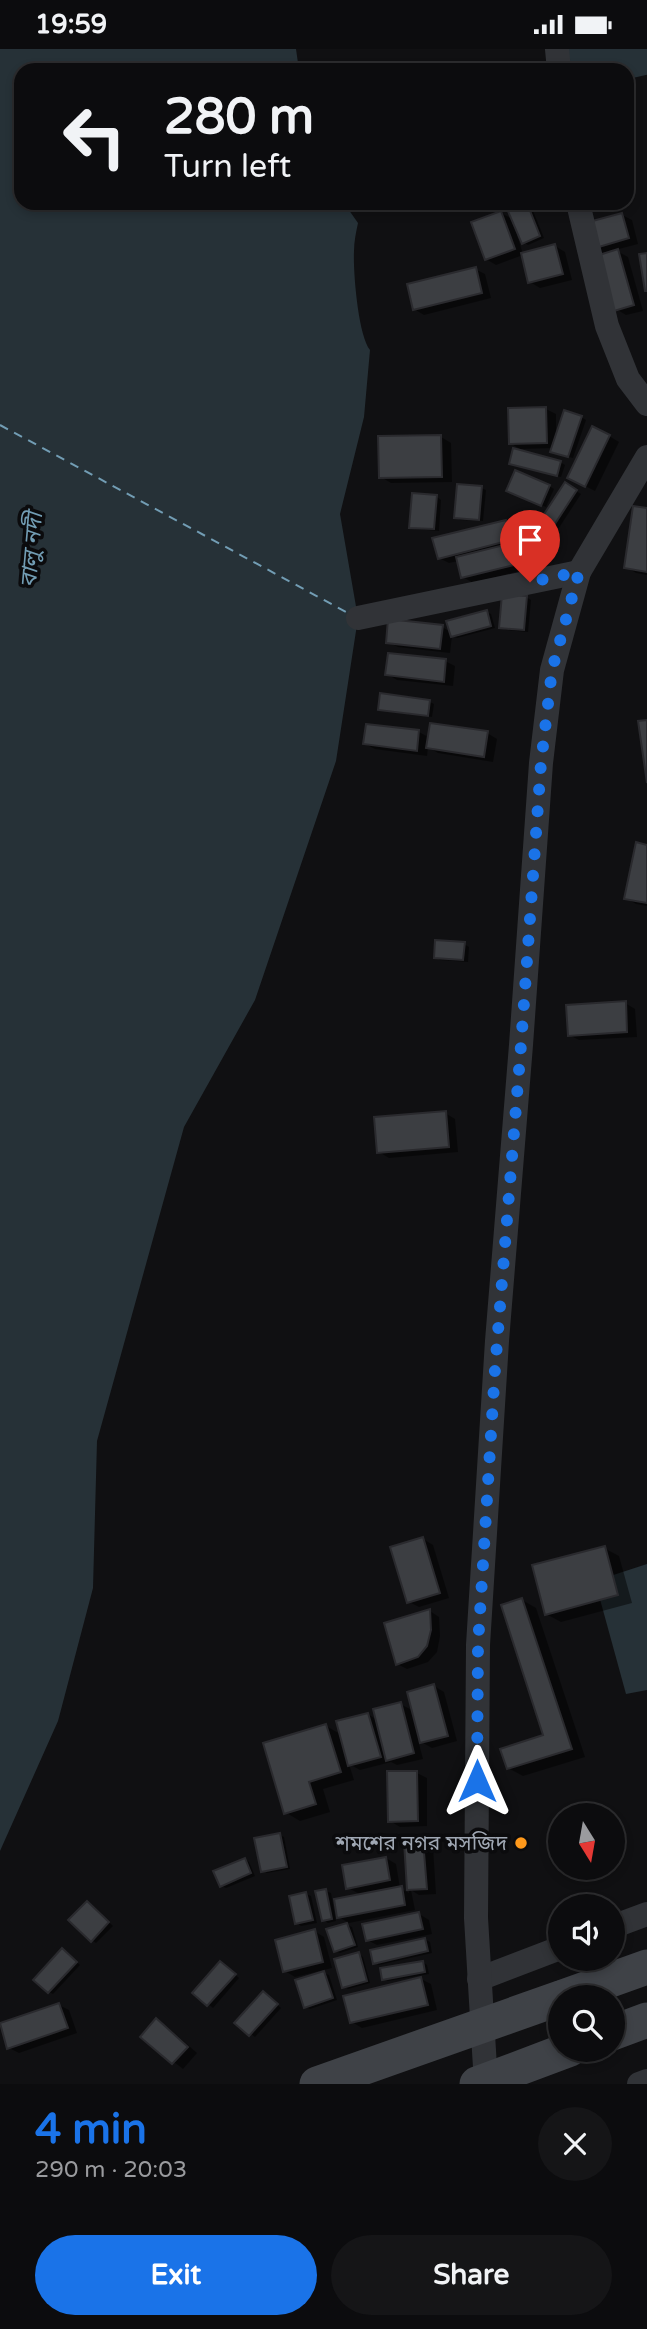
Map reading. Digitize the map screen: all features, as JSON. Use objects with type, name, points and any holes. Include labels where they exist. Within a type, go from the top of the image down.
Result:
[{"type":"main road","points":[[595,1985],[647,1967]]},
{"type":"main road","points":[[317,2084],[548,2002]]},
{"type":"main road","points":[[625,2028],[647,2020]]},
{"type":"main road","points":[[477,2084],[548,2057]]},
{"type":"street","points":[[580,210],[607,326],[628,379],[647,404]]},
{"type":"street","points":[[486,2084],[476,1918],[478,1645],[497,1341],[541,763],[552,670],[579,572],[647,457]]},
{"type":"street","points":[[358,618],[579,572]]},
{"type":"street","points":[[625,1922],[647,1914]]},
{"type":"street","points":[[479,1979],[548,1953]]},
{"type":"street","points":[[639,2084],[647,2081]]},
{"type":"water","name":"বালু নদী","points":[[0,49],[296,49],[298,63],[14,63],[14,210],[349,210],[358,223],[354,248],[355,287],[362,331],[370,350],[364,417],[340,514],[358,618],[336,761],[255,1000],[184,1127],[97,1441],[93,1588],[58,1721],[0,1851]]},
{"type":"water","points":[[647,1564],[647,1690],[626,1694],[595,1581]]},
{"type":"building","points":[[507,210],[530,210],[540,236],[522,244]]},
{"type":"building","points":[[501,211],[515,249],[485,260],[471,222]]},
{"type":"building","points":[[622,213],[629,238],[582,252],[574,226]]},
{"type":"building","points":[[555,244],[563,274],[528,283],[521,253]]},
{"type":"building","points":[[618,249],[634,305],[614,311],[599,255]]},
{"type":"building","points":[[647,253],[647,291],[645,291],[639,254]]},
{"type":"building","points":[[476,267],[482,293],[413,310],[407,284]]},
{"type":"building","points":[[546,407],[547,443],[509,444],[508,408]]},
{"type":"building","points":[[564,410],[582,416],[568,457],[550,452]]},
{"type":"building","points":[[592,426],[610,435],[585,487],[567,478]]},
{"type":"building","points":[[441,435],[442,477],[379,478],[378,436]]},
{"type":"building","points":[[513,448],[561,461],[557,476],[509,464]]},
{"type":"building","points":[[515,470],[550,485],[541,506],[506,491]]},
{"type":"building","points":[[565,482],[577,490],[547,536],[535,528]]},
{"type":"building","points":[[457,484],[482,486],[479,520],[454,518]]},
{"type":"building","points":[[412,493],[437,495],[434,529],[409,528]]},
{"type":"building","points":[[633,506],[647,508],[647,572],[624,568]]},
{"type":"building","points":[[506,520],[511,540],[438,559],[432,538]]},
{"type":"building","points":[[528,539],[534,560],[461,578],[456,557]]},
{"type":"building","points":[[502,594],[527,596],[524,630],[499,628]]},
{"type":"building","points":[[487,610],[491,626],[451,637],[446,621]]},
{"type":"building","points":[[388,619],[443,625],[440,649],[386,643]]},
{"type":"building","points":[[388,653],[446,659],[444,682],[385,675]]},
{"type":"building","points":[[380,693],[430,700],[428,716],[378,710]]},
{"type":"building","points":[[647,720],[647,783],[638,721]]},
{"type":"building","points":[[430,723],[488,731],[484,757],[426,748]]},
{"type":"building","points":[[366,724],[419,730],[417,751],[363,744]]},
{"type":"building","points":[[636,842],[647,845],[647,903],[624,899]]},
{"type":"building","points":[[435,940],[465,942],[463,960],[434,958]]},
{"type":"building","points":[[626,1001],[627,1032],[568,1036],[566,1005]]},
{"type":"building","points":[[446,1111],[449,1147],[377,1153],[374,1117]]},
{"type":"building","points":[[423,1537],[440,1593],[407,1603],[390,1547]]},
{"type":"building","points":[[605,1546],[618,1595],[545,1615],[532,1565]]},
{"type":"building","points":[[522,1598],[572,1749],[507,1769],[500,1749],[543,1735],[501,1605]]},
{"type":"building","points":[[430,1609],[431,1630],[427,1646],[418,1657],[396,1665],[384,1623]]},
{"type":"building","points":[[434,1684],[448,1736],[420,1743],[407,1692]]},
{"type":"building","points":[[401,1702],[414,1753],[386,1761],[373,1709]]},
{"type":"building","points":[[368,1713],[381,1757],[348,1766],[336,1721]]},
{"type":"building","points":[[326,1724],[341,1772],[309,1782],[316,1804],[284,1814],[263,1743]]},
{"type":"building","points":[[387,1771],[417,1771],[418,1821],[388,1822]]},
{"type":"building","points":[[280,1833],[287,1867],[261,1872],[254,1838]]},
{"type":"building","points":[[423,1840],[427,1889],[407,1890],[404,1841]]},
{"type":"building","points":[[386,1857],[390,1880],[346,1889],[342,1865]]},
{"type":"building","points":[[245,1858],[251,1873],[220,1887],[213,1871]]},
{"type":"building","points":[[402,1886],[405,1905],[337,1918],[334,1899]]},
{"type":"building","points":[[326,1889],[332,1919],[322,1921],[315,1891]]},
{"type":"building","points":[[306,1892],[313,1920],[295,1924],[289,1896]]},
{"type":"building","points":[[87,1901],[109,1922],[91,1942],[68,1920]]},
{"type":"building","points":[[419,1912],[423,1929],[366,1941],[362,1924]]},
{"type":"building","points":[[347,1923],[355,1945],[334,1952],[326,1929]]},
{"type":"building","points":[[315,1929],[323,1962],[283,1972],[275,1940]]},
{"type":"building","points":[[425,1938],[428,1951],[373,1964],[370,1950]]},
{"type":"building","points":[[62,1948],[77,1962],[48,1993],[33,1980]]},
{"type":"building","points":[[359,1952],[367,1981],[342,1988],[334,1959]]},
{"type":"building","points":[[220,1961],[236,1974],[207,2006],[192,1993]]},
{"type":"building","points":[[423,1961],[425,1972],[382,1980],[380,1968]]},
{"type":"building","points":[[324,1971],[333,1998],[304,2008],[295,1980]]},
{"type":"building","points":[[421,1977],[428,2005],[350,2023],[343,1996]]},
{"type":"building","points":[[263,1991],[278,2004],[249,2036],[234,2023]]},
{"type":"building","points":[[59,2003],[68,2028],[7,2049],[0,2023]]},
{"type":"building","points":[[156,2018],[188,2047],[172,2064],[140,2037]]},
{"type":"waterway","points":[[589,63],[643,49]]},
{"type":"ferry route","points":[[0,425],[348,613]]},
{"type":"place","name":"শমশের নগর মসজিদ","points":[[521,1843]]},
{"type":"route","points":[[477,1781],[478,1645],[495,1369],[541,763],[552,670],[579,572],[530,582]]}]
